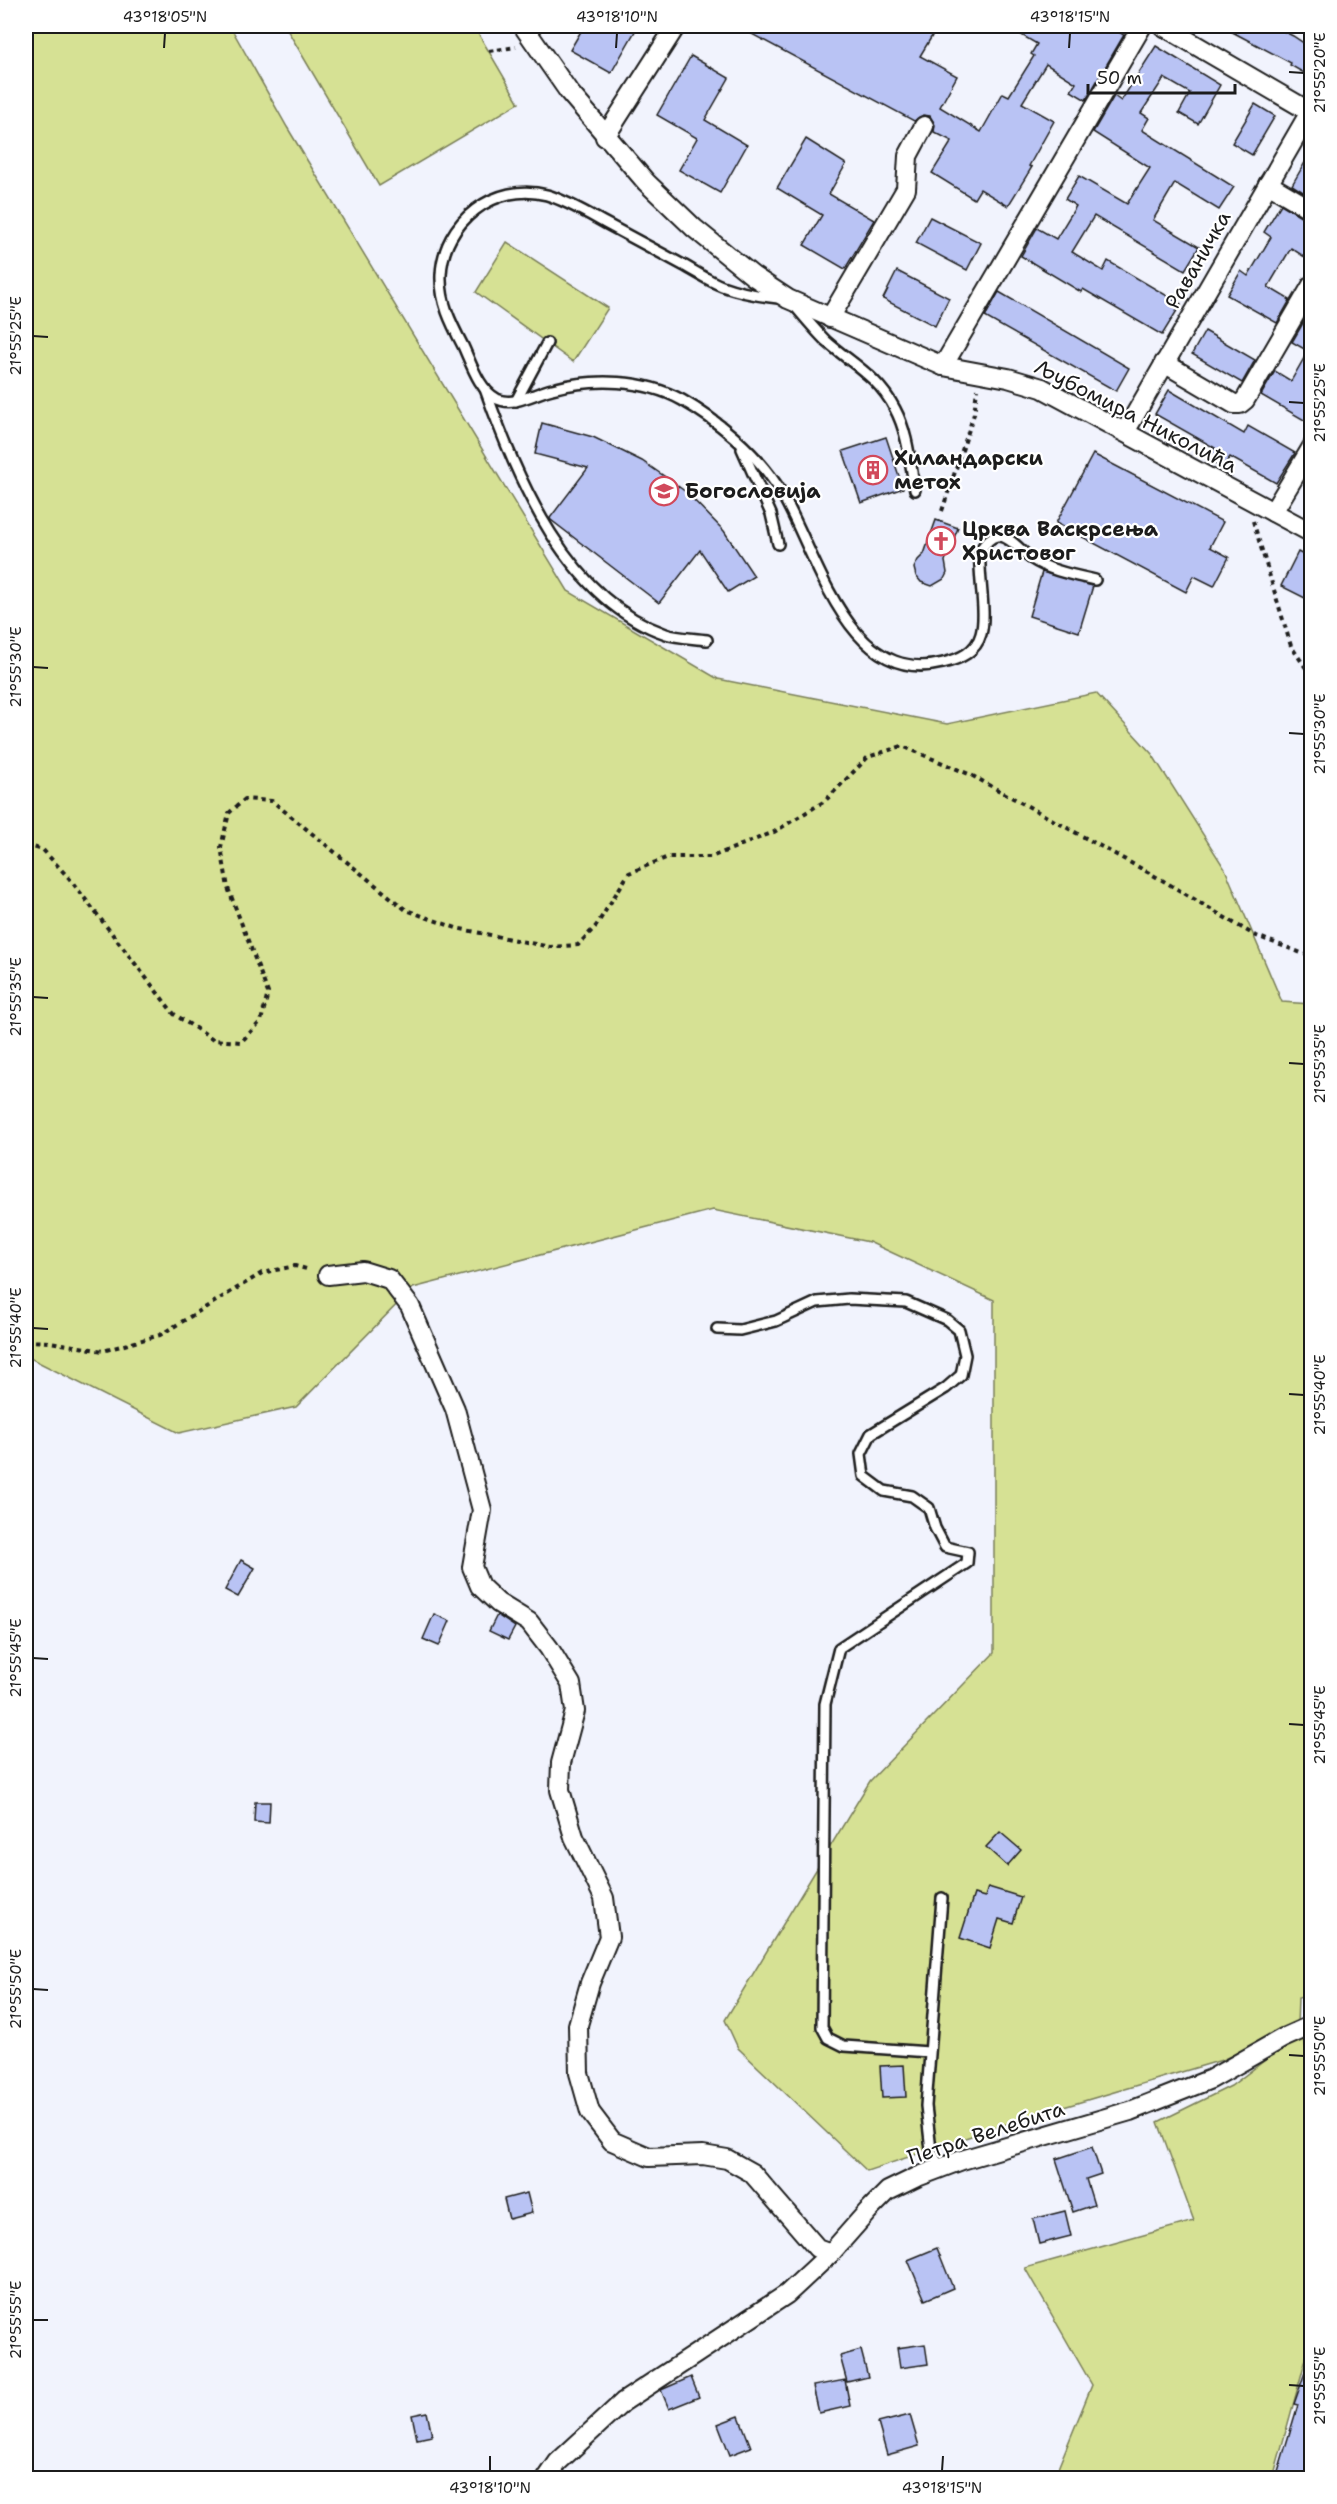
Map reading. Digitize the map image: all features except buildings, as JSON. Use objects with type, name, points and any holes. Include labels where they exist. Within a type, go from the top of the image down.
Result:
[{"type":"street","name":"Љубомира Николића","points":[[522,26],[569,93],[605,137],[694,228],[753,276],[789,299],[943,366],[1008,378],[1042,388],[1311,533]]},
{"type":"street","points":[[605,137],[676,26]]},
{"type":"street","points":[[943,366],[1142,26]]},
{"type":"street","points":[[1162,26],[1310,112]]},
{"type":"street","name":"Раваничка","points":[[1125,432],[1310,112]]},
{"type":"street","points":[[830,318],[906,189],[908,156],[924,126]]},
{"type":"street","points":[[1268,184],[1311,210]]},
{"type":"street","points":[[1164,363],[1234,404],[1240,404],[1245,400],[1311,285]]},
{"type":"street","points":[[1273,512],[1311,447]]},
{"type":"street","points":[[328,1275],[363,1271],[389,1279],[410,1306],[455,1409],[482,1510],[472,1567],[480,1586],[498,1603],[529,1622],[549,1648],[571,1684],[575,1711],[561,1763],[560,1790],[574,1837],[604,1898],[609,1937],[590,1983],[578,2025],[579,2073],[590,2112],[612,2141],[649,2157],[703,2155],[727,2159],[752,2173],[817,2248],[831,2253]]},
{"type":"street","name":"Петра Велебита","points":[[547,2478],[558,2462],[623,2402],[787,2294],[831,2253],[867,2211],[888,2191],[940,2168],[1130,2111],[1211,2079],[1282,2038],[1311,2025]]},
{"type":"lane","points":[[707,640],[668,634],[633,619],[609,603],[587,582],[545,522],[516,471],[485,389],[444,311],[442,261],[460,223],[478,206],[498,196],[523,192],[547,195],[577,208],[720,285],[753,295],[789,299],[825,340],[866,371],[881,387],[895,410],[906,441],[915,490]]},
{"type":"lane","points":[[516,401],[547,343]]},
{"type":"lane","points":[[485,389],[498,400],[516,401],[552,389],[588,382],[656,388],[683,400],[757,459],[777,486],[830,593],[848,623],[870,648],[891,660],[915,665],[939,664],[962,658],[974,649],[982,633],[980,551],[991,538],[998,536],[1005,538],[1032,560],[1047,567],[1095,580]]},
{"type":"lane","points":[[740,444],[771,514],[778,544]]},
{"type":"lane","points":[[717,1329],[740,1330],[776,1321],[817,1302],[849,1299],[906,1302],[947,1320],[959,1330],[965,1355],[960,1375],[946,1388],[871,1434],[861,1454],[864,1476],[884,1491],[912,1496],[929,1508],[934,1528],[945,1547],[968,1552],[967,1563],[839,1648],[825,1704],[822,2027],[828,2038],[844,2046],[929,2052]]},
{"type":"lane","points":[[940,2168],[931,2150],[926,2106],[942,1898]]},
{"type":"path","points":[[489,51],[535,45]]},
{"type":"path","points":[[942,511],[974,414],[978,373]]},
{"type":"path","points":[[1247,498],[1291,646],[1311,677]]},
{"type":"path","points":[[26,845],[43,850],[69,878],[174,1014],[213,1040],[241,1042],[261,1021],[268,993],[228,888],[221,847],[229,813],[245,800],[272,801],[406,910],[456,928],[550,947],[578,945],[596,926],[629,873],[668,857],[711,857],[774,832],[825,801],[868,757],[902,746],[971,775],[1162,880],[1254,935],[1311,957]]},
{"type":"path","points":[[26,1341],[50,1342],[104,1352],[160,1335],[262,1273],[295,1266],[328,1275]]},
{"type":"green space","points":[[26,26],[230,26],[287,127],[568,591],[718,679],[947,724],[1096,693],[1152,754],[1225,869],[1282,1002],[1311,1004],[1312,1580],[1306,1667],[1312,1670],[1312,1995],[1298,1998],[1297,2026],[1222,2060],[1013,2122],[867,2171],[738,2048],[725,2020],[870,1781],[994,1653],[994,1300],[869,1242],[713,1210],[413,1288],[296,1407],[179,1433],[26,1356]]},
{"type":"green space","points":[[285,26],[474,26],[519,103],[379,186]]},
{"type":"green space","points":[[507,242],[608,308],[573,362],[476,292]]},
{"type":"green space","points":[[1303,2031],[1312,2090],[1311,2340],[1273,2478],[1054,2478],[1092,2385],[1025,2268],[1194,2221],[1158,2122],[1231,2086]]},
{"type":"place","name":"Хиландарски метох","points":[[873,470]]},
{"type":"place","name":"Богословија","points":[[664,491]]},
{"type":"place","name":"Црква Васкрсења Христовог","points":[[941,541]]}]
